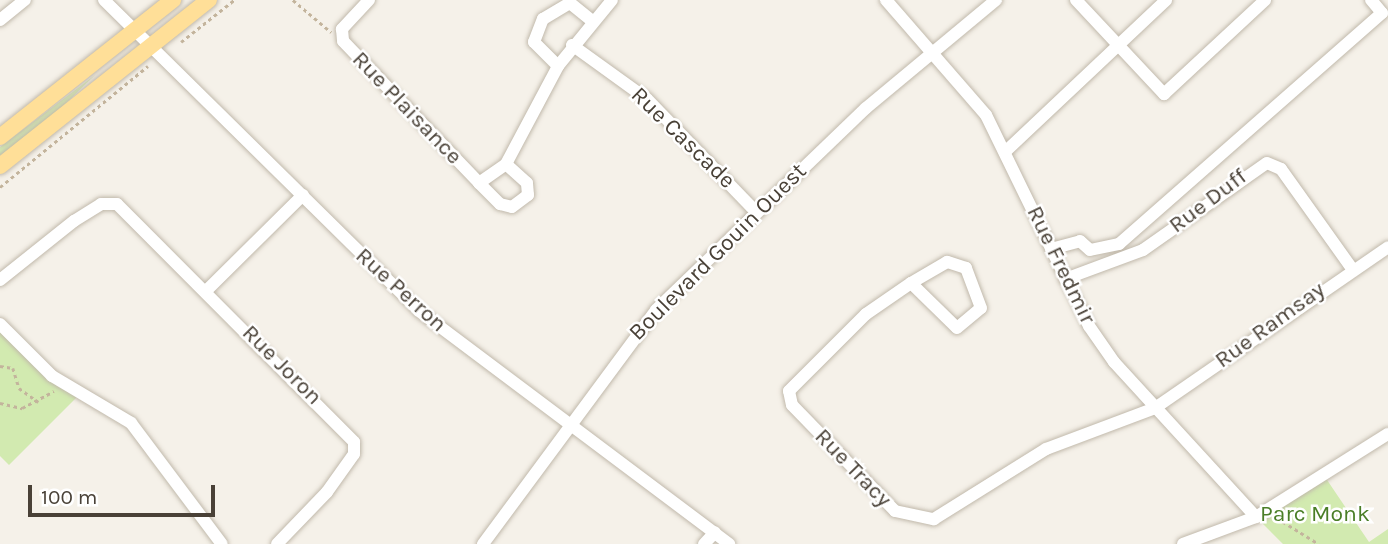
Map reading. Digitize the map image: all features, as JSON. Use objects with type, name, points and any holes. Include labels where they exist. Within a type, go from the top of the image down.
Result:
[{"type":"main road","points":[[0,137],[173,0]]},
{"type":"main road","points":[[0,166],[209,0]]},
{"type":"street","points":[[0,20],[25,0]]},
{"type":"street","name":"Rue Perron","points":[[104,0],[428,318],[729,544]]},
{"type":"street","name":"Rue Plaisance","points":[[369,0],[342,29],[343,41],[500,204],[512,207],[528,195],[527,183],[506,164]]},
{"type":"street","name":"Rue Plaisance","points":[[479,183],[506,164],[558,66],[591,19],[612,0]]},
{"type":"street","name":"Rue Fredmir","points":[[886,0],[969,89],[1006,151],[1065,279],[1114,362],[1155,408],[1261,513]]},
{"type":"street","name":"Boulevard Gouin Ouest","points":[[483,544],[568,422],[647,319],[755,211],[933,49],[996,0]]},
{"type":"street","points":[[1076,0],[1118,48],[1164,94],[1265,0]]},
{"type":"street","points":[[1006,151],[1166,0]]},
{"type":"street","points":[[1051,249],[1080,241],[1090,250],[1119,244],[1382,13],[1371,0]]},
{"type":"street","points":[[558,66],[534,41],[543,19],[570,2],[591,19]]},
{"type":"street","name":"Rue Cascade","points":[[572,46],[647,99],[755,211]]},
{"type":"street","name":"Rue Duff","points":[[1065,279],[1143,250],[1267,163],[1281,169],[1351,267]]},
{"type":"street","points":[[206,290],[303,195]]},
{"type":"street","name":"Rue Joron","points":[[0,280],[74,221],[102,204],[117,204],[206,290],[354,442],[354,454],[327,492],[278,544]]},
{"type":"street","name":"Rue Ramsay","points":[[1155,408],[1351,267],[1388,247]]},
{"type":"street","name":"Rue Tracy","points":[[911,283],[957,328],[981,308],[957,261],[911,283],[866,314],[789,391],[792,405],[895,511],[933,519],[1046,449],[1155,408]]},
{"type":"street","points":[[0,324],[65,384],[131,423],[222,544]]},
{"type":"street","points":[[1183,544],[1261,513],[1388,434]]},
{"type":"street","points":[[704,544],[715,532]]},
{"type":"path","points":[[177,42],[234,0]]},
{"type":"path","points":[[293,0],[331,32]]},
{"type":"path","points":[[0,187],[149,64]]},
{"type":"path","points":[[0,366],[13,368],[19,388],[38,402]]},
{"type":"path","points":[[0,403],[22,408],[38,402],[65,384]]},
{"type":"path","points":[[1261,513],[1319,544]]},
{"type":"green space","points":[[95,75],[60,109],[0,156],[0,147]]},
{"type":"green space","points":[[0,324],[81,393],[9,465],[0,456]]},
{"type":"green space","name":"Parc Monk","points":[[1323,474],[1369,542],[1388,529],[1388,544],[1283,544],[1256,517]]}]
